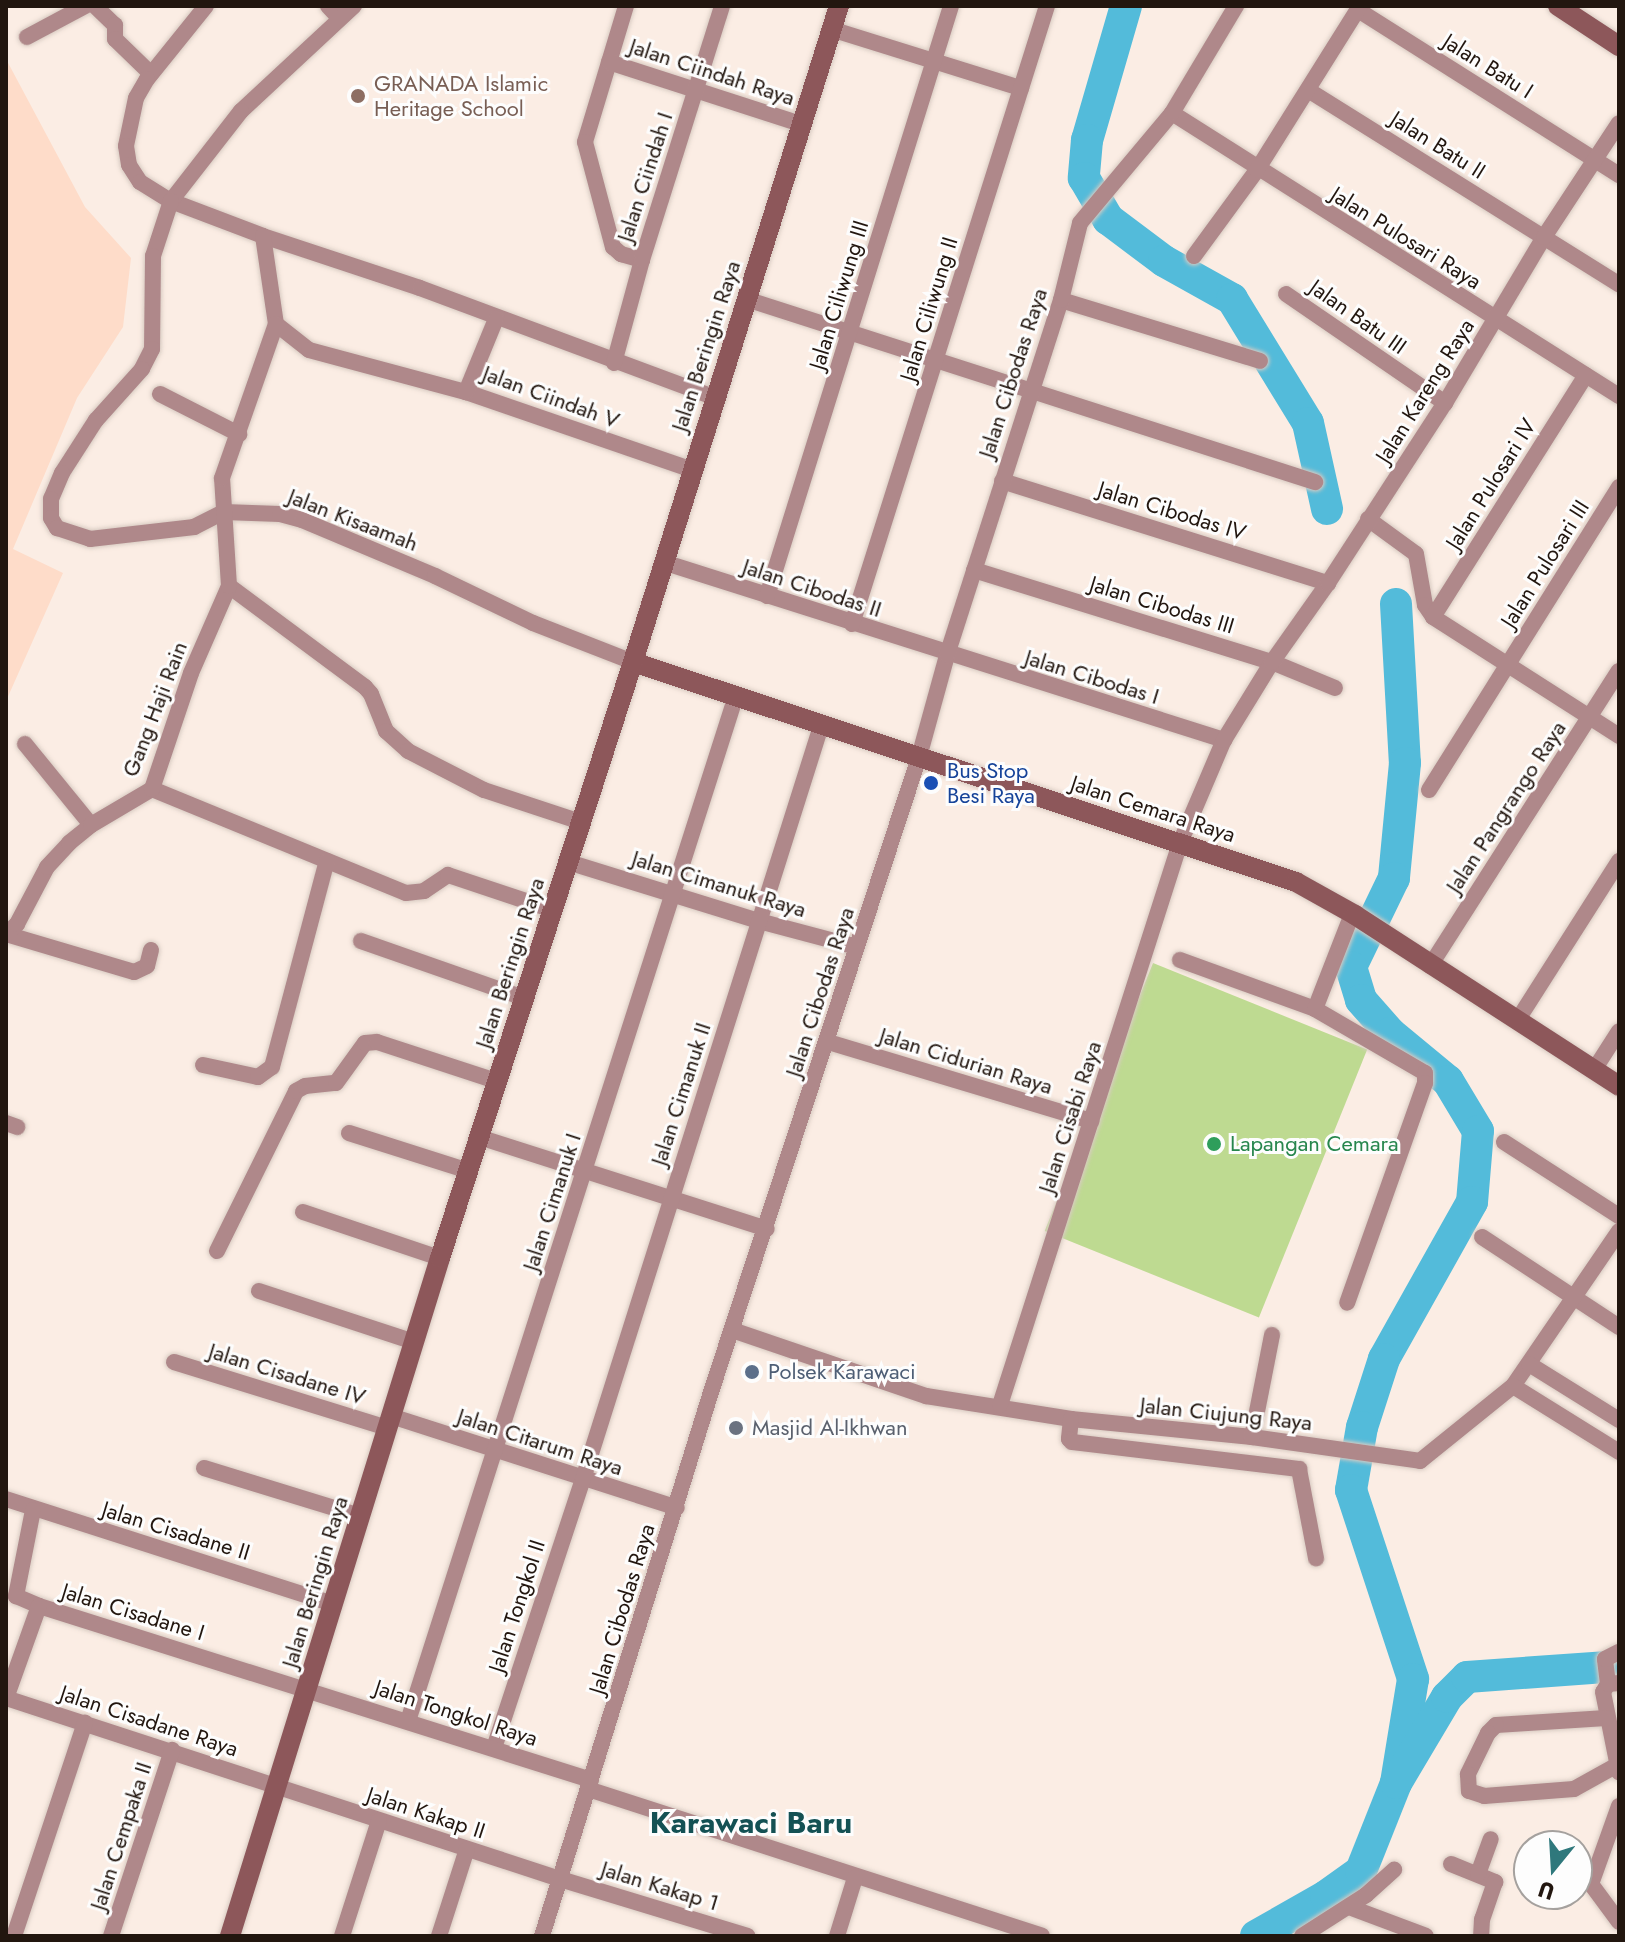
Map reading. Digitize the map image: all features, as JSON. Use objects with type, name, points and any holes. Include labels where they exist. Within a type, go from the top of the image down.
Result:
[{"type":"street","points":[[27,37],[85,6]]},
{"type":"street","points":[[95,6],[115,25],[115,39],[151,74]]},
{"type":"street","points":[[206,6],[151,74],[136,98],[126,146],[129,165],[140,182],[171,201],[263,236],[420,288],[496,319],[715,398]]},
{"type":"street","points":[[171,201],[241,111],[333,12],[354,6]]},
{"type":"street","points":[[626,6],[585,148],[613,247],[621,254],[642,260]]},
{"type":"street","name":"Jalan Ciindah I","points":[[614,363],[642,260],[722,6]]},
{"type":"street","name":"Jalan Beringin Raya","points":[[230,1936],[440,1258],[633,662],[839,6]]},
{"type":"street","name":"Jalan Ciliwung III","points":[[767,596],[951,6]]},
{"type":"street","name":"Jalan Ciliwung II","points":[[852,624],[1047,6]]},
{"type":"street","points":[[1172,113],[1236,6]]},
{"type":"street","points":[[1558,6],[1619,46]]},
{"type":"street","points":[[1194,256],[1257,170],[1359,8]]},
{"type":"street","name":"Jalan Batu I","points":[[1359,8],[1619,175]]},
{"type":"street","points":[[831,29],[1021,88]]},
{"type":"street","name":"Jalan Ciindah Raya","points":[[609,62],[801,124]]},
{"type":"street","name":"Jalan Batu II","points":[[1308,90],[1619,284]]},
{"type":"street","name":"Jalan Pulosari Raya","points":[[1172,113],[1257,170],[1619,396]]},
{"type":"street","name":"Jalan Cibodas Raya","points":[[542,1936],[732,1330],[919,757],[947,655],[1061,300],[1084,215],[1172,113]]},
{"type":"street","name":"Jalan Kareng Raya","points":[[1328,583],[1371,522],[1544,237],[1619,123]]},
{"type":"street","name":"Jalan Kisaamah","points":[[171,201],[153,256],[152,349],[142,369],[96,420],[62,473],[51,499],[51,518],[57,528],[90,539],[194,527],[224,512],[258,511],[302,520],[435,576],[533,623],[633,662]]},
{"type":"street","points":[[263,236],[276,324],[222,478],[229,586],[365,687],[386,731],[408,751],[484,790],[581,822]]},
{"type":"street","name":"Jalan Batu III","points":[[1286,294],[1445,403]]},
{"type":"street","points":[[746,299],[1315,482]]},
{"type":"street","points":[[1061,300],[1260,361]]},
{"type":"street","name":"Jalan Ciindah V","points":[[496,319],[466,392],[692,470]]},
{"type":"street","points":[[276,324],[309,350],[466,392]]},
{"type":"street","name":"Jalan Pulosari IV","points":[[1433,617],[1586,375]]},
{"type":"street","points":[[160,394],[239,434]]},
{"type":"street","name":"Jalan Cibodas IV","points":[[1002,481],[1328,583]]},
{"type":"street","name":"Jalan Pulosari III","points":[[1429,790],[1619,487]]},
{"type":"street","points":[[1371,522],[1416,554],[1425,605],[1433,617],[1619,736]]},
{"type":"street","name":"Jalan Cibodas II","points":[[663,562],[947,655]]},
{"type":"street","name":"Jalan Cibodas III","points":[[974,570],[1272,662],[1335,688]]},
{"type":"street","points":[[1180,843],[1224,740],[1272,662],[1328,583]]},
{"type":"street","name":"Gang Haji Rain","points":[[6,934],[17,924],[47,867],[91,825],[152,789],[191,673],[229,586]]},
{"type":"street","name":"Jalan Cibodas I","points":[[947,655],[1224,740]]},
{"type":"street","name":"Jalan Cemara Raya","points":[[633,662],[1296,882],[1353,914],[1619,1086]]},
{"type":"street","name":"Jalan Pangrango Raya","points":[[1430,966],[1619,671]]},
{"type":"street","name":"Jalan Cimanuk I","points":[[408,1721],[736,696]]},
{"type":"street","name":"Jalan Cimanuk II","points":[[583,1479],[822,723]]},
{"type":"street","points":[[25,744],[91,825]]},
{"type":"street","points":[[152,789],[406,893],[424,891],[448,875],[553,910]]},
{"type":"street","name":"Jalan Cisabi Raya","points":[[1000,1405],[1180,843]]},
{"type":"street","points":[[203,1065],[258,1077],[272,1067],[327,861]]},
{"type":"street","points":[[1517,1021],[1619,861]]},
{"type":"street","name":"Jalan Cimanuk Raya","points":[[568,862],[759,921],[857,947]]},
{"type":"street","points":[[1315,1009],[1353,914]]},
{"type":"street","points":[[6,934],[134,972],[147,966],[151,950]]},
{"type":"street","points":[[361,941],[524,998]]},
{"type":"street","points":[[1180,960],[1315,1009],[1416,1065],[1425,1076],[1347,1303]]},
{"type":"street","points":[[1594,1070],[1619,1031]]},
{"type":"street","points":[[217,1251],[296,1091],[305,1086],[336,1083],[368,1042],[496,1081]]},
{"type":"street","name":"Jalan Cidurian Raya","points":[[828,1042],[1091,1121]]},
{"type":"street","points":[[349,1133],[469,1171]]},
{"type":"street","points":[[479,1137],[767,1229]]},
{"type":"street","points":[[1504,1142],[1619,1216]]},
{"type":"street","points":[[303,1212],[440,1258]]},
{"type":"street","name":"Jalan Ciujung Raya","points":[[732,1330],[926,1396],[1000,1405],[1071,1419],[1252,1437],[1420,1461],[1513,1386],[1619,1231]]},
{"type":"street","points":[[1482,1237],[1619,1327]]},
{"type":"street","points":[[259,1291],[414,1342]]},
{"type":"street","points":[[1252,1437],[1272,1335]]},
{"type":"street","name":"Jalan Cisadane IV","points":[[174,1362],[389,1422]]},
{"type":"street","points":[[1529,1364],[1619,1420]]},
{"type":"street","points":[[1513,1386],[1619,1452]]},
{"type":"street","points":[[1071,1419],[1069,1439],[1072,1442],[1299,1469]]},
{"type":"street","name":"Jalan Citarum Raya","points":[[389,1422],[495,1451],[677,1508]]},
{"type":"street","points":[[1299,1444],[1299,1469],[1316,1558]]},
{"type":"street","points":[[204,1468],[360,1516]]},
{"type":"street","name":"Jalan Tongkol II","points":[[494,1748],[583,1479]]},
{"type":"street","name":"Jalan Cisadane II","points":[[6,1499],[334,1604]]},
{"type":"street","points":[[33,1510],[16,1596],[39,1606]]},
{"type":"street","name":"Jalan Cisadane I","points":[[6,1698],[39,1606],[308,1690]]},
{"type":"street","points":[[1606,1718],[1496,1725],[1488,1733],[1466,1781],[1474,1795],[1574,1789],[1618,1766],[1603,1692],[1611,1671]]},
{"type":"street","name":"Jalan Tongkol Raya","points":[[308,1690],[494,1748],[855,1878],[875,1881],[1042,1936]]},
{"type":"street","name":"Jalan Cisadane Raya","points":[[6,1698],[278,1787]]},
{"type":"street","points":[[14,1936],[85,1722]]},
{"type":"street","name":"Jalan Cempaka II","points":[[111,1936],[172,1750]]},
{"type":"street","name":"Jalan Kakap II","points":[[278,1787],[560,1879]]},
{"type":"street","points":[[1619,1806],[1591,1884],[1619,1922]]},
{"type":"street","points":[[342,1936],[379,1821]]},
{"type":"street","points":[[1478,1874],[1491,1839]]},
{"type":"street","points":[[439,1936],[467,1849]]},
{"type":"street","points":[[1451,1864],[1496,1885],[1482,1919],[1481,1936]]},
{"type":"street","points":[[1302,1936],[1349,1907],[1394,1870]]},
{"type":"street","points":[[837,1936],[855,1878]]},
{"type":"street","name":"Jalan Kakap 1","points":[[560,1879],[748,1936]]},
{"type":"street","points":[[1349,1907],[1426,1936]]},
{"type":"shaded area","points":[[6,59],[85,207],[131,258],[123,327],[77,398],[13,549],[63,573],[6,701]]},
{"type":"green space","name":"Lapangan Cemara","points":[[1153,963],[1367,1050],[1259,1317],[1045,1231]]},
{"type":"waterway","points":[[1126,6],[1087,140],[1084,178],[1108,219],[1164,261],[1232,299],[1308,423],[1327,509]]},
{"type":"waterway","points":[[1396,604],[1405,763],[1394,878],[1351,967],[1361,1000],[1390,1033],[1448,1081],[1478,1131],[1472,1202],[1384,1359],[1362,1427],[1351,1490],[1413,1679],[1396,1783]]},
{"type":"waterway","points":[[1256,1936],[1326,1896],[1361,1871],[1396,1783],[1447,1697],[1467,1677],[1619,1666]]},
{"type":"place","name":"GRANADA Islamic Heritage School","points":[[358,96]]},
{"type":"place","name":"Bus Stop Besi Raya","points":[[931,783]]},
{"type":"place","name":"Lapangan Cemara","points":[[1214,1144]]},
{"type":"place","name":"Polsek Karawaci","points":[[752,1372]]},
{"type":"place","name":"Masjid Al-Ikhwan","points":[[736,1428]]},
{"type":"district","name":"Karawaci Baru","points":[[751,1823]]}]
